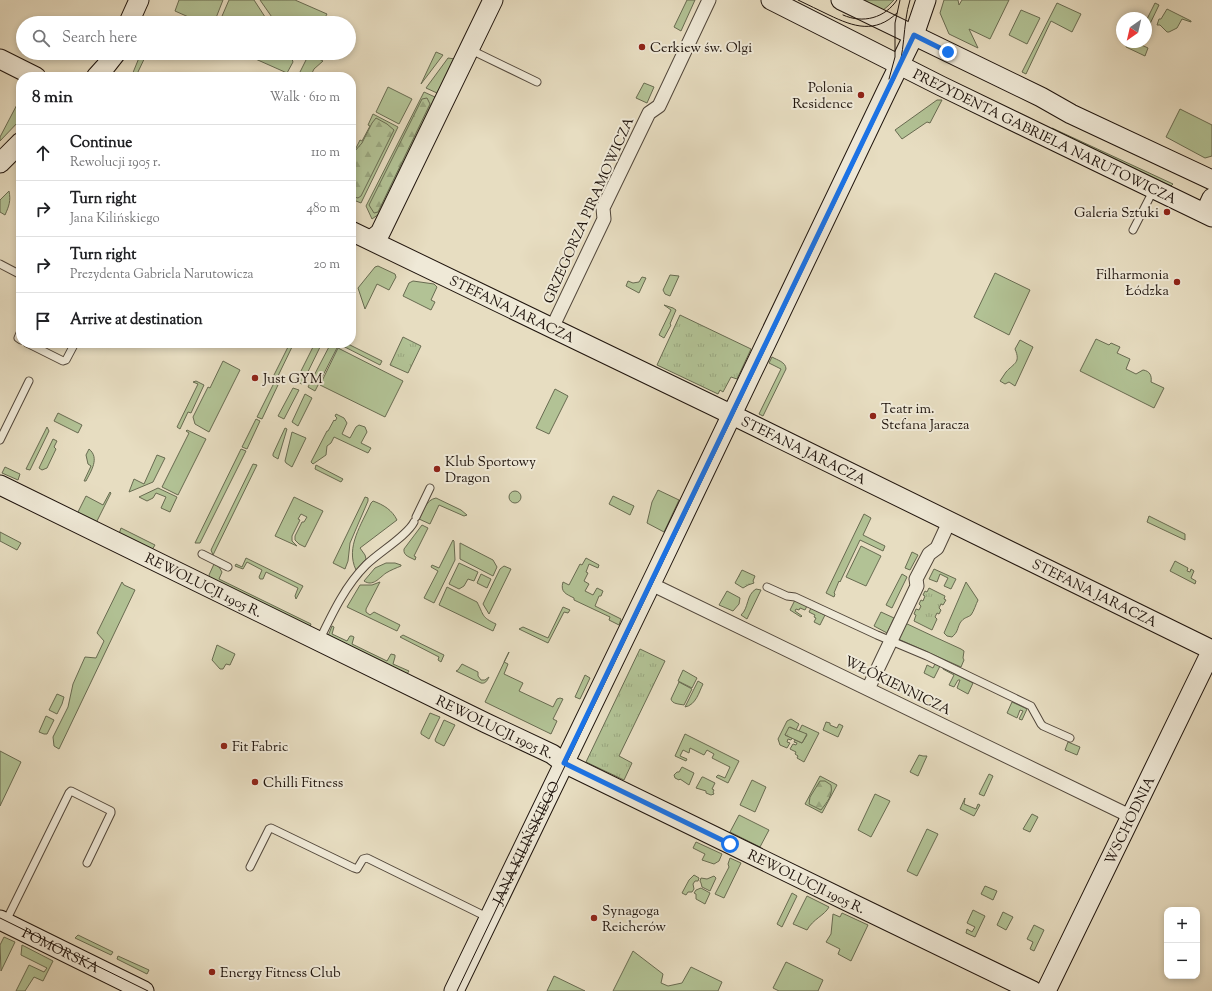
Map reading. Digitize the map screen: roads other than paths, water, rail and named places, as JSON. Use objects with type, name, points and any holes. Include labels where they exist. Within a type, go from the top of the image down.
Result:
[{"type":"street","points":[[132,16],[138,0]]},
{"type":"street","points":[[371,240],[382,229],[492,0]]},
{"type":"street","name":"GRZEGORZA PIRAMOWICZA","points":[[552,328],[604,219],[603,208],[625,162],[649,113],[659,106],[709,0]]},
{"type":"street","name":"PREZYDENTA GABRIELA NARUTOWICZA","points":[[772,0],[947,89],[1154,188],[1210,209]]},
{"type":"street","points":[[841,0],[1041,97],[1071,114],[1212,180]]},
{"type":"street","name":"JANA KILIŃSKIEGO","points":[[454,991],[900,65],[914,35],[926,0]]},
{"type":"street","points":[[0,59],[26,72]]},
{"type":"street","points":[[101,72],[111,60]]},
{"type":"street","points":[[0,163],[16,147]]},
{"type":"street","name":"STEFANA JARACZA","points":[[356,233],[1212,650]]},
{"type":"street","name":"REWOLUCJI 1905 R.","points":[[0,485],[552,754],[564,763],[1033,991]]},
{"type":"street","points":[[868,688],[917,586],[916,579],[929,554],[937,548],[949,522]]},
{"type":"street","name":"WŁÓKIENNICZA","points":[[651,584],[1130,816]]},
{"type":"street","name":"WSCHODNIA","points":[[1046,991],[1212,650]]},
{"type":"street","name":"POMORSKA","points":[[2,922],[144,991]]},
{"type":"lane","points":[[469,49],[537,82]]},
{"type":"lane","points":[[1133,230],[1154,188]]},
{"type":"lane","points":[[0,264],[16,272]]},
{"type":"lane","points":[[37,348],[63,361],[66,360],[72,348]]},
{"type":"lane","points":[[0,440],[29,382]]},
{"type":"lane","points":[[319,641],[354,578],[373,558],[410,529],[430,488]]},
{"type":"lane","points":[[202,554],[228,567]]},
{"type":"lane","points":[[767,587],[787,596],[795,597],[877,635],[927,656],[1031,706],[1043,726],[1070,738]]},
{"type":"lane","points":[[2,922],[71,791],[111,811],[111,814],[87,863]]},
{"type":"lane","points":[[250,868],[269,829],[271,828],[357,869],[363,859],[367,858],[489,918]]},
{"type":"tram line","points":[[798,0],[847,23],[856,25],[872,26],[881,24],[889,20],[897,13]]},
{"type":"tram line","points":[[843,15],[858,19],[873,18],[886,11],[897,0]]},
{"type":"tram line","points":[[889,79],[895,57],[895,23],[900,0]]},
{"type":"tram line","points":[[457,991],[895,78],[901,59],[910,0]]},
{"type":"tram line","points":[[0,918],[148,991]]},
{"type":"place","name":"Cerkiew św. Olgi","points":[[642,47]]},
{"type":"place","name":"Polonia Residence","points":[[861,95]]},
{"type":"place","name":"Galeria Sztuki","points":[[1167,212]]},
{"type":"place","name":"Filharmonia Łódzka","points":[[1177,282]]},
{"type":"place","name":"Just GYM","points":[[255,378]]},
{"type":"place","name":"Teatr im. Stefana Jaracza","points":[[873,416]]},
{"type":"place","name":"Klub Sportowy Dragon","points":[[437,469]]},
{"type":"place","name":"Fit Fabric","points":[[224,746]]},
{"type":"place","name":"Chilli Fitness","points":[[255,782]]},
{"type":"place","name":"Synagoga Reicherów","points":[[594,918]]},
{"type":"place","name":"Energy Fitness Club","points":[[212,972]]}]
